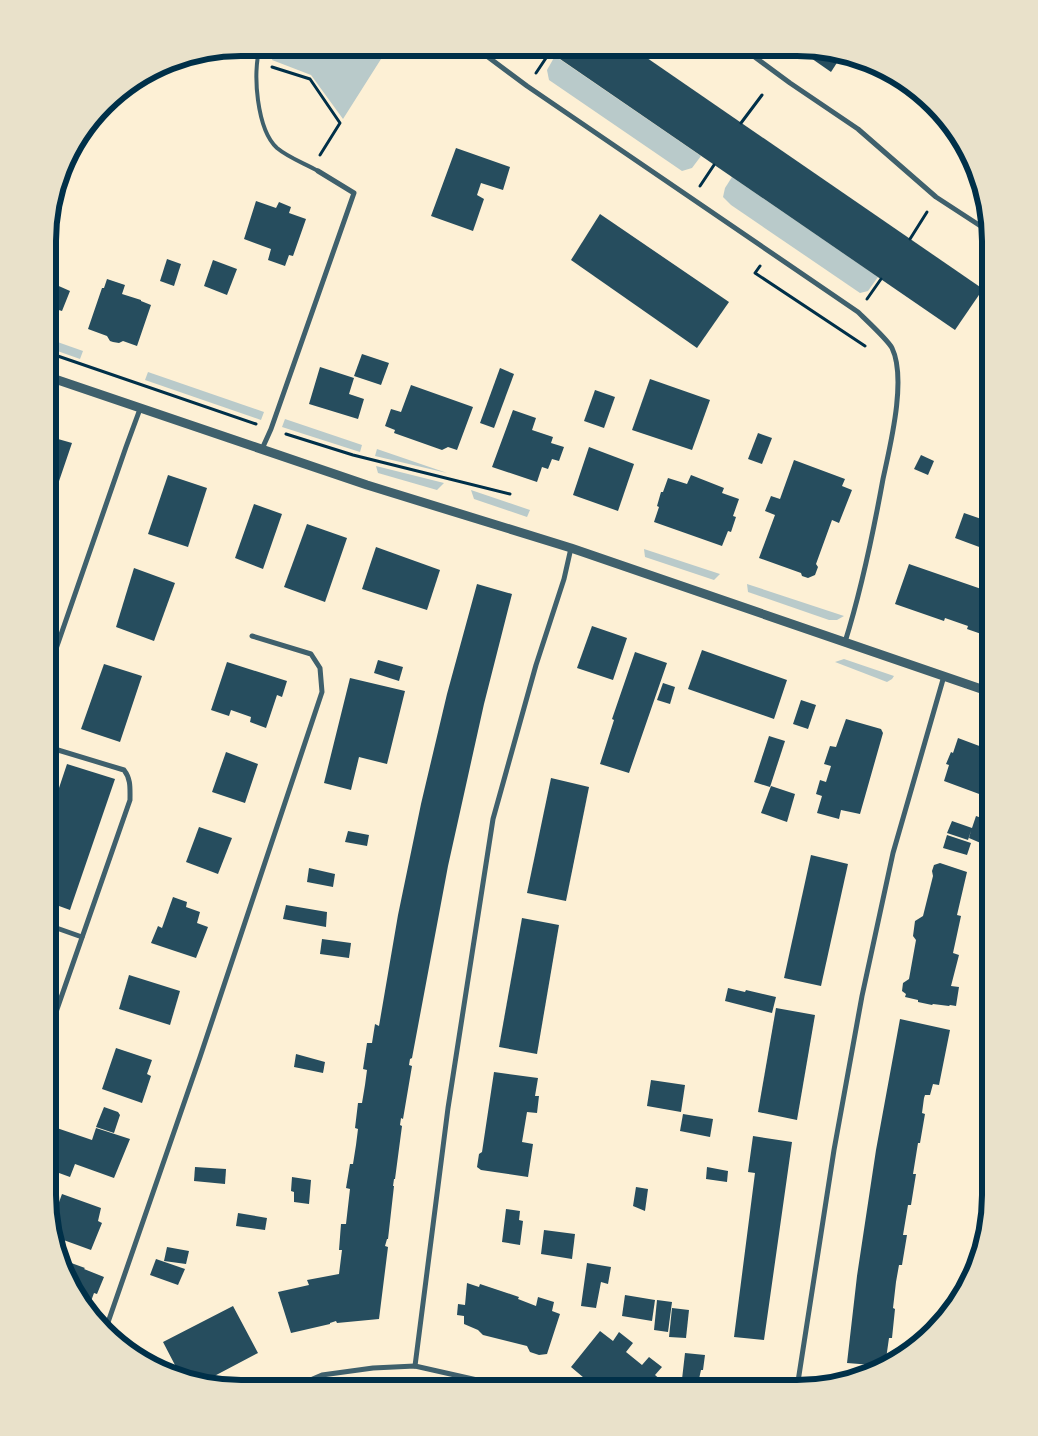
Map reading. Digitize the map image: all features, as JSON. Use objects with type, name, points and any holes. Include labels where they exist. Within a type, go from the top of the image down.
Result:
[{"type":"street","points":[[487,56],[527,86],[858,312],[892,348],[898,371],[897,403],[893,431],[870,550],[845,642]]},
{"type":"street","points":[[753,56],[858,129],[936,196],[981,225]]},
{"type":"street","points":[[261,450],[354,192],[315,169]]},
{"type":"street","points":[[56,379],[261,450],[571,548],[982,689]]},
{"type":"street","points":[[56,649],[140,409]]},
{"type":"street","points":[[415,1366],[448,1108],[493,819],[536,666],[564,579],[571,548]]},
{"type":"street","points":[[108,1323],[200,1057],[322,692],[320,668],[311,654],[252,636]]},
{"type":"street","points":[[798,1380],[834,1150],[862,996],[893,853],[944,676]]},
{"type":"street","points":[[56,749],[124,770],[131,783],[130,800],[56,1012]]},
{"type":"street","points":[[56,928],[82,937]]},
{"type":"street","points":[[310,1380],[322,1375],[373,1368],[415,1366],[477,1380]]},
{"type":"lane","points":[[259,56],[256,76],[257,100],[264,126],[276,146],[292,159],[315,169]]},
{"type":"path","points":[[242,56],[310,79],[340,123],[315,169]]},
{"type":"path","points":[[527,86],[547,56]]},
{"type":"path","points":[[741,123],[762,95]]},
{"type":"path","points":[[698,188],[714,165]]},
{"type":"path","points":[[910,239],[928,210]]},
{"type":"path","points":[[770,251],[755,273],[871,350]]},
{"type":"path","points":[[858,312],[881,279]]},
{"type":"shaded area","points":[[273,56],[383,56],[343,119],[311,75],[272,60]]},
{"type":"shaded area","points":[[555,56],[701,156],[692,168],[682,171],[549,80],[547,70]]},
{"type":"shaded area","points":[[732,177],[878,277],[868,291],[860,293],[731,205],[723,197],[725,188]]},
{"type":"shaded area","points":[[56,341],[83,351],[80,359],[56,350]]},
{"type":"shaded area","points":[[148,372],[264,412],[261,420],[145,380]]},
{"type":"shaded area","points":[[285,419],[362,445],[360,452],[282,427]]},
{"type":"shaded area","points":[[377,449],[447,473],[375,456]]},
{"type":"shaded area","points":[[376,466],[444,483],[437,490],[378,473]]},
{"type":"shaded area","points":[[471,490],[530,510],[527,517],[474,499]]},
{"type":"shaded area","points":[[644,549],[720,574],[714,580],[645,557]]},
{"type":"shaded area","points":[[747,584],[844,616],[837,620],[829,620],[748,592]]},
{"type":"shaded area","points":[[844,659],[894,676],[887,682],[835,662]]},
{"type":"building","points":[[556,56],[644,56],[982,288],[955,330]]},
{"type":"building","points":[[810,57],[838,61],[831,72]]},
{"type":"building","points":[[456,148],[510,167],[503,190],[481,183],[477,195],[484,199],[473,231],[431,216]]},
{"type":"building","points":[[256,201],[276,208],[279,202],[291,207],[289,213],[306,219],[293,256],[289,255],[285,266],[268,260],[271,249],[244,239]]},
{"type":"building","points":[[600,214],[729,302],[697,348],[571,260]]},
{"type":"building","points":[[167,259],[181,264],[174,286],[160,281]]},
{"type":"building","points":[[213,260],[237,269],[227,295],[204,286]]},
{"type":"building","points":[[107,279],[125,285],[122,294],[151,305],[137,346],[123,341],[119,343],[110,341],[107,336],[88,329]]},
{"type":"building","points":[[56,285],[70,291],[62,311],[56,309]]},
{"type":"building","points":[[362,354],[389,363],[381,385],[354,376]]},
{"type":"building","points":[[320,367],[354,378],[349,394],[364,399],[358,419],[309,404]]},
{"type":"building","points":[[500,368],[514,374],[494,428],[480,423]]},
{"type":"building","points":[[650,379],[710,400],[692,450],[632,430]]},
{"type":"building","points":[[411,385],[473,407],[457,450],[448,447],[442,450],[394,433],[395,430],[385,426],[391,409],[401,412]]},
{"type":"building","points":[[595,390],[615,397],[604,428],[584,421]]},
{"type":"building","points":[[513,410],[536,418],[532,430],[553,437],[551,443],[564,447],[559,461],[552,459],[548,469],[542,467],[537,482],[492,467]]},
{"type":"building","points":[[56,433],[59,434],[58,439],[72,443],[56,490]]},
{"type":"building","points":[[758,433],[772,438],[762,464],[748,459]]},
{"type":"building","points":[[589,447],[634,464],[618,511],[573,495]]},
{"type":"building","points":[[921,455],[934,461],[928,475],[914,469]]},
{"type":"building","points":[[794,460],[845,479],[842,486],[852,490],[839,523],[832,520],[816,564],[818,567],[815,575],[808,578],[802,576],[801,573],[759,558],[775,515],[765,511],[771,496],[780,499]]},
{"type":"building","points":[[168,475],[207,488],[188,547],[148,534]]},
{"type":"building","points":[[691,475],[724,488],[722,493],[739,499],[733,516],[736,517],[731,532],[728,531],[722,546],[654,522],[661,492],[663,492],[668,478],[687,484]]},
{"type":"building","points":[[254,504],[282,514],[263,569],[235,558]]},
{"type":"building","points":[[964,513],[982,519],[982,548],[955,538]]},
{"type":"building","points":[[307,524],[347,538],[325,602],[284,587]]},
{"type":"building","points":[[376,547],[440,570],[427,610],[362,589]]},
{"type":"building","points":[[909,564],[982,589],[982,634],[967,629],[968,626],[945,618],[944,621],[895,604]]},
{"type":"building","points":[[134,568],[175,583],[154,641],[116,627]]},
{"type":"building","points":[[477,584],[512,594],[484,704],[448,866],[412,1058],[410,1059],[409,1065],[412,1066],[403,1119],[401,1118],[400,1125],[402,1126],[393,1186],[388,1239],[385,1246],[388,1247],[379,1319],[337,1323],[336,1321],[291,1333],[278,1292],[309,1285],[307,1280],[339,1274],[342,1250],[339,1250],[341,1224],[346,1224],[350,1189],[346,1188],[350,1164],[353,1164],[356,1145],[358,1129],[355,1128],[358,1103],[362,1103],[365,1085],[367,1070],[363,1069],[367,1043],[372,1043],[375,1024],[379,1026],[398,915],[421,804],[447,694]]},
{"type":"building","points":[[592,626],[627,638],[613,680],[577,668]]},
{"type":"building","points":[[702,650],[787,680],[774,719],[688,689]]},
{"type":"building","points":[[635,652],[667,663],[629,773],[600,764],[614,720],[612,719]]},
{"type":"building","points":[[378,660],[403,667],[399,681],[374,673]]},
{"type":"building","points":[[227,662],[287,681],[282,697],[277,695],[266,728],[250,722],[251,717],[231,710],[229,716],[211,710]]},
{"type":"building","points":[[104,664],[142,676],[120,742],[81,729]]},
{"type":"building","points":[[350,678],[405,691],[387,764],[359,757],[351,790],[324,783]]},
{"type":"building","points":[[663,683],[675,687],[670,704],[657,700]]},
{"type":"building","points":[[801,700],[816,705],[808,729],[793,724]]},
{"type":"building","points":[[846,719],[881,729],[883,733],[860,814],[841,810],[839,819],[817,813],[822,796],[816,794],[820,780],[826,782],[831,766],[824,764],[830,746],[836,747]]},
{"type":"building","points":[[769,736],[785,741],[770,787],[754,782]]},
{"type":"building","points":[[958,738],[982,747],[982,795],[944,781],[949,765],[946,764],[951,752],[953,753]]},
{"type":"building","points":[[226,752],[258,764],[245,803],[212,792]]},
{"type":"building","points":[[67,764],[115,779],[70,910],[56,905],[56,797]]},
{"type":"building","points":[[551,778],[589,787],[566,901],[527,893]]},
{"type":"building","points":[[771,786],[795,794],[787,822],[761,813]]},
{"type":"building","points":[[976,816],[982,818],[982,844],[969,838],[971,831],[968,840],[947,833],[952,821],[972,828]]},
{"type":"building","points":[[199,827],[232,838],[218,874],[186,862]]},
{"type":"building","points":[[348,831],[369,835],[367,846],[345,842]]},
{"type":"building","points":[[947,835],[971,843],[967,855],[943,848]]},
{"type":"building","points":[[811,855],[848,864],[821,986],[784,978]]},
{"type":"building","points":[[940,863],[967,872],[957,915],[961,916],[953,953],[959,955],[951,986],[959,987],[956,1006],[932,1005],[918,1002],[918,1000],[905,997],[906,994],[902,991],[903,983],[909,979],[916,940],[913,936],[915,921],[923,916],[933,876],[932,871],[934,865]]},
{"type":"building","points":[[309,868],[335,874],[333,887],[307,882]]},
{"type":"building","points":[[173,897],[187,902],[186,907],[200,912],[197,923],[208,927],[196,958],[151,943],[158,926],[162,928]]},
{"type":"building","points":[[286,905],[327,912],[326,927],[283,919]]},
{"type":"building","points":[[522,918],[559,925],[537,1054],[499,1047]]},
{"type":"building","points":[[322,939],[351,943],[349,958],[320,954]]},
{"type":"building","points":[[129,975],[180,991],[170,1025],[119,1009]]},
{"type":"building","points":[[728,988],[776,997],[772,1013],[725,1001]]},
{"type":"building","points":[[776,1008],[815,1015],[797,1120],[758,1112]]},
{"type":"building","points":[[900,1019],[950,1030],[939,1085],[933,1084],[930,1095],[925,1095],[924,1098],[922,1113],[925,1114],[913,1174],[916,1174],[911,1205],[908,1205],[903,1235],[907,1235],[902,1265],[899,1265],[896,1282],[892,1338],[889,1338],[886,1357],[870,1365],[847,1363],[857,1276],[876,1150]]},
{"type":"building","points":[[116,1048],[152,1060],[147,1074],[151,1076],[142,1103],[102,1089]]},
{"type":"building","points":[[296,1054],[325,1062],[323,1073],[294,1067]]},
{"type":"building","points":[[494,1072],[538,1078],[535,1096],[539,1096],[537,1113],[527,1112],[522,1142],[533,1144],[528,1177],[481,1170],[477,1167],[479,1154],[482,1152]]},
{"type":"building","points":[[651,1080],[685,1085],[681,1112],[647,1106]]},
{"type":"building","points":[[104,1107],[118,1112],[120,1115],[114,1133],[96,1127]]},
{"type":"building","points":[[683,1114],[713,1119],[710,1137],[680,1131]]},
{"type":"building","points":[[56,1128],[92,1140],[96,1128],[130,1139],[114,1178],[75,1164],[70,1177],[56,1172]]},
{"type":"building","points":[[753,1136],[792,1142],[764,1340],[734,1337],[755,1173],[748,1172]]},
{"type":"building","points":[[195,1167],[226,1169],[225,1184],[194,1181]]},
{"type":"building","points":[[707,1167],[728,1171],[727,1182],[706,1179]]},
{"type":"building","points":[[292,1177],[311,1180],[309,1204],[294,1202],[294,1192],[291,1191]]},
{"type":"building","points":[[636,1187],[648,1189],[645,1211],[633,1206]]},
{"type":"building","points":[[62,1194],[101,1208],[98,1221],[102,1223],[91,1250],[62,1240],[57,1208]]},
{"type":"building","points":[[506,1209],[520,1211],[519,1220],[523,1221],[520,1245],[502,1242]]},
{"type":"building","points":[[238,1213],[267,1218],[265,1230],[236,1226]]},
{"type":"building","points":[[544,1230],[575,1234],[572,1259],[541,1254]]},
{"type":"building","points":[[167,1247],[189,1251],[186,1264],[164,1261]]},
{"type":"building","points":[[156,1259],[185,1269],[178,1285],[150,1275]]},
{"type":"building","points":[[69,1262],[104,1277],[97,1294],[94,1293],[91,1302],[75,1277]]},
{"type":"building","points":[[587,1263],[611,1267],[608,1284],[601,1282],[596,1308],[581,1306]]},
{"type":"building","points":[[467,1283],[479,1287],[480,1284],[519,1297],[518,1299],[536,1306],[538,1297],[554,1302],[552,1311],[560,1314],[547,1354],[539,1355],[530,1352],[527,1346],[483,1335],[478,1330],[464,1324],[464,1316],[457,1315],[458,1304],[465,1305]]},
{"type":"building","points":[[625,1295],[655,1300],[652,1321],[622,1316]]},
{"type":"building","points":[[657,1300],[672,1302],[668,1332],[654,1330]]},
{"type":"building","points":[[233,1306],[258,1353],[212,1377],[175,1367],[163,1342]]},
{"type":"building","points":[[672,1308],[689,1310],[686,1338],[669,1337]]},
{"type":"building","points":[[600,1331],[613,1341],[619,1332],[633,1343],[626,1352],[642,1365],[649,1357],[662,1367],[655,1375],[661,1380],[586,1380],[571,1367]]},
{"type":"building","points":[[685,1353],[705,1355],[703,1370],[701,1370],[699,1380],[682,1380]]}]
